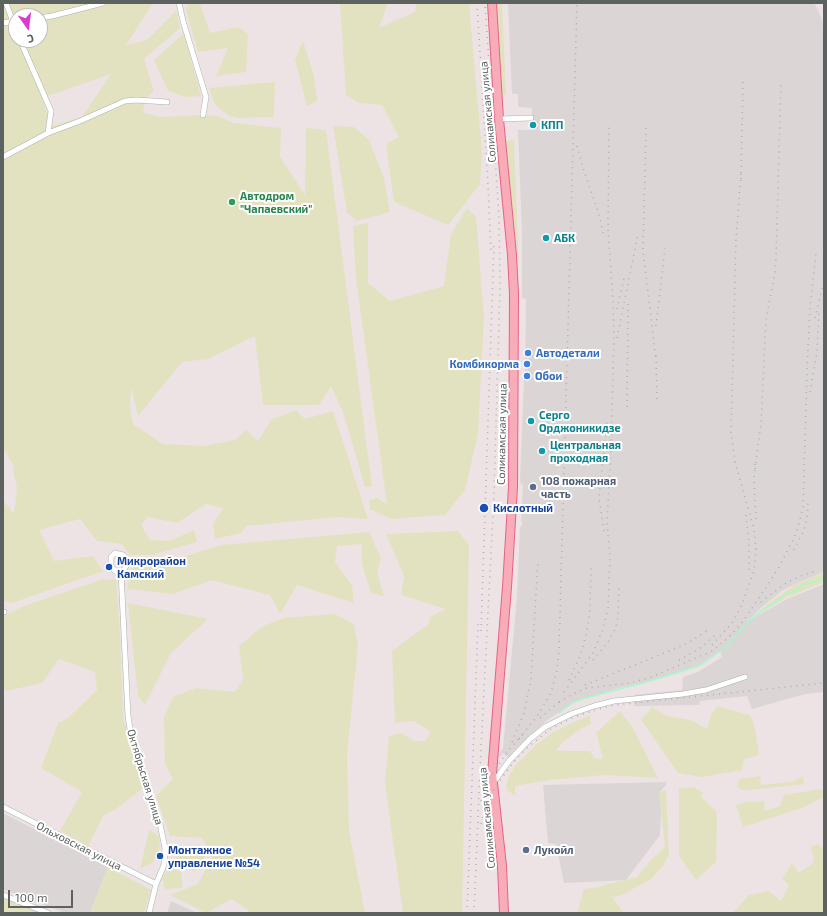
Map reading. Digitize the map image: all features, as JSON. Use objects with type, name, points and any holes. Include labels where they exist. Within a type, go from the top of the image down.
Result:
[{"type":"main road","name":"Соликамская улица","points":[[492,3],[498,119],[512,255],[514,294],[513,487],[493,765],[493,783],[502,866],[504,913]]},
{"type":"street","points":[[48,17],[103,3]]},
{"type":"street","points":[[179,3],[206,97],[203,116]]},
{"type":"street","points":[[23,48],[50,111],[48,133]]},
{"type":"street","points":[[3,157],[48,133],[125,101],[137,100],[167,102]]},
{"type":"street","points":[[498,119],[531,118]]},
{"type":"street","name":"Октябрьская улица","points":[[121,572],[128,716],[132,742],[160,824],[165,848],[164,865],[156,884],[148,913]]},
{"type":"street","points":[[493,783],[509,761],[530,739],[545,727],[571,714],[614,701],[683,694],[706,690],[745,677]]},
{"type":"street","name":"Ольховская улица","points":[[3,807],[156,884]]},
{"type":"street","points":[[3,895],[48,913]]},
{"type":"shaded area","points":[[508,3],[814,3],[817,8],[822,20],[824,31],[824,572],[782,591],[762,607],[748,621],[787,599],[824,584],[824,692],[805,694],[752,709],[747,696],[700,701],[699,705],[634,706],[634,695],[682,690],[683,677],[698,672],[722,657],[720,651],[699,665],[691,668],[576,701],[546,721],[513,752],[509,758],[503,753],[500,757],[498,756],[503,748],[517,597],[520,527],[522,526],[523,485],[520,481],[525,378],[526,299],[522,298],[522,231],[518,130],[531,130],[532,108],[518,107],[518,94],[512,94]]},
{"type":"shaded area","points":[[666,782],[666,785],[660,792],[660,835],[626,880],[564,883],[556,844],[548,843],[543,785]]},
{"type":"shaded area","points":[[3,813],[108,867],[90,913],[65,913],[3,889]]},
{"type":"shaded area","points":[[171,901],[197,913],[167,913]]},
{"type":"green space","points":[[3,3],[153,3],[126,45],[147,40],[176,11],[180,28],[144,59],[154,91],[145,99],[143,113],[162,117],[203,115],[218,116],[233,123],[281,128],[280,157],[305,195],[306,128],[326,130],[372,487],[365,487],[343,412],[331,386],[319,405],[263,405],[255,336],[208,359],[182,362],[138,416],[131,387],[130,407],[133,424],[163,444],[204,446],[235,440],[246,430],[258,441],[272,419],[296,410],[305,419],[333,411],[368,519],[337,517],[246,526],[241,533],[215,539],[213,524],[223,508],[206,504],[177,523],[148,517],[141,525],[150,540],[169,541],[194,530],[197,542],[152,555],[130,555],[122,544],[97,541],[80,519],[39,530],[54,561],[93,556],[103,571],[12,603],[3,600],[3,500],[14,514],[17,488],[13,471],[14,466],[3,448]],"holes":[[[111,74],[82,117],[51,126],[42,98]]]},
{"type":"green space","points":[[189,3],[200,3],[210,33],[238,27],[248,34],[246,72],[216,76],[228,48],[198,52],[186,10]]},
{"type":"green space","points":[[340,3],[388,3],[379,28],[415,12],[417,3],[469,3],[482,153],[480,184],[448,225],[394,202],[386,144],[399,137],[382,105],[359,103],[346,95]]},
{"type":"green space","points":[[496,3],[502,3],[506,95],[500,95]]},
{"type":"green space","points":[[184,33],[201,96],[186,97],[168,91],[154,60]]},
{"type":"green space","points":[[303,41],[314,76],[317,101],[307,106],[295,60]]},
{"type":"green space","points":[[275,82],[274,117],[239,118],[229,116],[215,105],[209,88]]},
{"type":"green space","points":[[333,126],[354,127],[369,140],[384,178],[390,212],[357,221],[347,213]]},
{"type":"green space","points":[[503,131],[506,141],[514,140],[519,269]]},
{"type":"green space","points":[[467,208],[476,217],[484,317],[478,434],[465,490],[445,515],[391,519],[370,509],[369,500],[377,498],[387,504],[356,279],[353,226],[368,223],[368,283],[390,301],[444,286],[451,234]]},
{"type":"green space","points":[[458,531],[469,545],[462,913],[403,913],[385,784],[389,736],[402,733],[414,741],[425,741],[431,732],[414,721],[395,723],[392,651],[429,624],[430,617],[446,609],[401,595],[404,576],[386,534]]},
{"type":"green space","points":[[369,532],[381,558],[377,572],[384,596],[371,593],[362,564],[362,544],[337,546],[335,562],[352,585],[354,603],[297,585],[280,614],[270,595],[211,580],[173,594],[127,589],[132,568],[177,559],[221,545]]},
{"type":"green space","points":[[824,573],[824,582],[786,598],[753,618],[767,604],[796,584]]},
{"type":"green space","points":[[116,579],[120,634],[123,719],[147,785],[116,809],[104,815],[88,846],[60,831],[82,792],[41,768],[58,723],[68,718],[97,690],[95,672],[59,659],[42,683],[7,691],[3,688],[3,616],[24,606],[100,580]]},
{"type":"green space","points":[[128,603],[208,619],[171,653],[145,705],[138,696]]},
{"type":"green space","points":[[335,614],[354,624],[358,646],[347,754],[349,831],[365,913],[248,913],[249,911],[232,899],[206,913],[170,895],[198,884],[213,856],[202,838],[170,836],[156,796],[173,779],[165,764],[164,717],[173,697],[196,688],[235,692],[243,680],[239,646],[263,626],[284,618]]},
{"type":"green space","points":[[718,706],[749,715],[752,719],[759,755],[744,759],[742,770],[702,777],[678,773],[641,720],[652,707],[667,716],[691,720],[707,729],[711,714]]},
{"type":"green space","points":[[620,711],[632,726],[658,778],[604,775],[550,780],[515,786],[515,796],[507,790],[506,785],[509,776],[515,766],[536,745],[553,732],[590,715],[591,724],[577,731],[562,743],[556,751],[590,751],[594,758],[603,759],[596,733]]},
{"type":"green space","points":[[760,776],[761,785],[791,782],[803,776],[804,784],[750,790],[742,790],[737,787],[739,779]]},
{"type":"green space","points":[[693,787],[703,792],[701,797],[716,811],[717,820],[716,862],[696,880],[679,856],[679,788]]},
{"type":"green space","points":[[821,789],[824,793],[824,797],[802,808],[743,827],[736,805],[747,802],[765,801],[764,811],[780,806],[784,795]]},
{"type":"green space","points":[[666,790],[669,854],[663,866],[651,879],[622,895],[612,897],[624,913],[577,913],[584,889],[637,877],[651,860],[665,847],[659,792]]},
{"type":"green space","points":[[149,830],[159,836],[160,848],[153,862],[140,869]]},
{"type":"green space","points":[[818,844],[824,850],[824,913],[733,913],[749,895],[769,891],[781,901],[789,885],[782,879],[792,863],[799,873],[813,863],[814,857],[810,847]]},
{"type":"green space","points":[[198,845],[208,851],[194,872],[176,858],[183,851]]},
{"type":"green space","points":[[169,866],[181,872],[183,888],[165,889],[162,879]]},
{"type":"green space","points":[[108,867],[151,890],[144,913],[90,913]]},
{"type":"green space","points":[[3,897],[44,913],[3,913]]},
{"type":"waterway","points":[[559,713],[572,703],[582,699],[643,683],[696,667],[704,663],[726,647],[750,620],[765,608],[786,594],[798,590],[802,585],[819,581],[824,577]]},
{"type":"railway","points":[[477,3],[491,251]]},
{"type":"railway","points":[[474,913],[494,494],[500,287],[499,217],[485,3]]},
{"type":"railway","points":[[519,739],[538,715],[551,693],[557,670],[559,651],[577,3]]},
{"type":"railway","points":[[741,179],[743,79]]},
{"type":"railway","points":[[755,469],[761,424],[766,319],[775,273],[781,82]]},
{"type":"railway","points":[[564,692],[593,653],[603,629],[608,608],[610,558],[607,523],[614,341],[608,229],[609,126]]},
{"type":"railway","points":[[646,128],[643,250],[656,361]]},
{"type":"railway","points":[[577,146],[598,211],[604,236]]},
{"type":"railway","points":[[741,174],[736,239],[731,433],[735,462],[754,529],[756,553]]},
{"type":"railway","points":[[617,338],[638,234]]},
{"type":"railway","points":[[481,631],[494,243]]},
{"type":"railway","points":[[656,326],[665,248]]},
{"type":"railway","points":[[559,702],[587,688],[630,683],[652,677],[712,651],[727,639],[741,624],[778,569],[794,538],[803,507],[810,307],[816,253]]},
{"type":"railway","points":[[617,309],[625,274]]},
{"type":"railway","points":[[815,318],[824,281]]},
{"type":"railway","points":[[627,407],[628,304]]},
{"type":"railway","points":[[810,392],[817,352],[819,312]]},
{"type":"railway","points":[[656,356],[657,402]]},
{"type":"railway","points":[[604,531],[599,498],[607,421]]},
{"type":"railway","points":[[755,464],[754,480],[756,520]]},
{"type":"railway","points":[[794,550],[804,530],[807,519],[808,503]]},
{"type":"railway","points":[[746,515],[749,543],[749,570]]},
{"type":"railway","points":[[712,645],[732,623],[742,604],[754,571],[756,548]]},
{"type":"railway","points":[[512,742],[524,713],[531,679],[538,559]]},
{"type":"railway","points":[[569,680],[581,654],[587,631],[590,609],[591,566]]},
{"type":"railway","points":[[761,602],[786,583],[818,570]]},
{"type":"railway","points":[[593,660],[608,642],[616,627],[618,617],[619,586]]},
{"type":"railway","points":[[467,913],[478,624]]},
{"type":"railway","points":[[585,685],[679,647],[693,640],[709,629]]},
{"type":"railway","points":[[679,660],[702,647],[715,635]]},
{"type":"railway","points":[[481,824],[485,809],[493,791],[517,758],[549,730],[574,717],[615,705],[824,683]]},
{"type":"railway","points":[[540,718],[563,699]]},
{"type":"railway","points":[[481,801],[490,777],[508,751],[523,734]]},
{"type":"place","name":"КПП","points":[[533,125]]},
{"type":"place","name":"Автодром \"Чапаевский\"","points":[[232,202]]},
{"type":"place","name":"АБК","points":[[546,238]]},
{"type":"place","name":"Автодетали","points":[[528,353]]},
{"type":"place","name":"Комбикорма","points":[[527,364]]},
{"type":"place","name":"Обои","points":[[527,376]]},
{"type":"place","name":"Серго Орджоникидзе","points":[[531,421]]},
{"type":"place","name":"Центральная проходная","points":[[542,451]]},
{"type":"place","name":"108 пожарная часть","points":[[533,487]]},
{"type":"place","name":"Кислотный","points":[[484,508]]},
{"type":"place","name":"Микрорайон Камский","points":[[109,567]]},
{"type":"place","name":"Лукойл","points":[[526,850]]},
{"type":"place","name":"Монтажное управление №54","points":[[160,856]]}]
